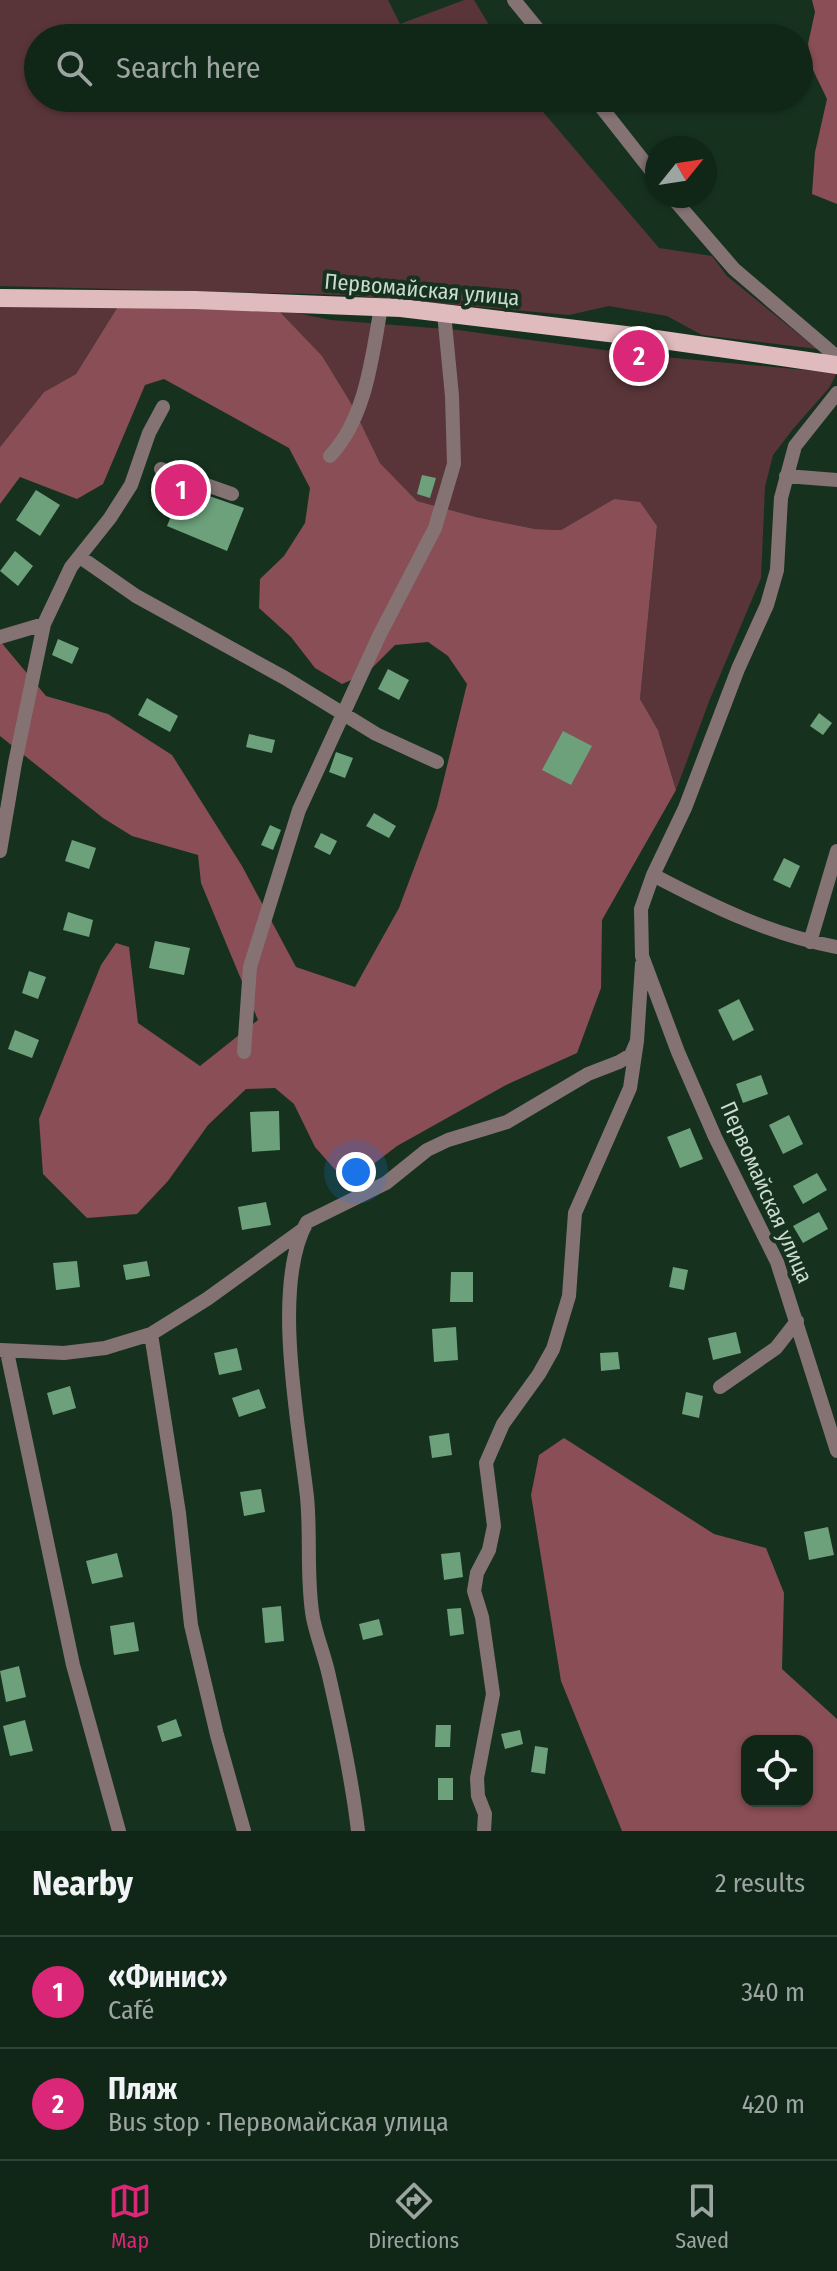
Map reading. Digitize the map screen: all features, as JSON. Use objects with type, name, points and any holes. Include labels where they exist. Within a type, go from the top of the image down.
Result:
[{"type":"main road","name":"Первомайская улица","points":[[0,298],[195,300],[381,307],[837,365]]},
{"type":"street","points":[[514,0],[534,24]]},
{"type":"street","points":[[605,112],[645,163]]},
{"type":"street","points":[[680,208],[734,269],[837,357]]},
{"type":"street","points":[[330,456],[342,444],[367,384],[381,307]]},
{"type":"street","points":[[244,1052],[250,967],[299,810],[379,636],[435,528],[454,464],[452,396],[444,313]]},
{"type":"street","name":"Первомайская улица","points":[[484,1831],[485,1814],[478,1796],[477,1778],[493,1694],[482,1617],[474,1591],[477,1573],[489,1550],[494,1526],[486,1463],[503,1424],[553,1349],[569,1296],[575,1213],[630,1088],[637,1041],[642,956],[641,909],[767,605],[777,570],[781,498],[795,446],[837,393]]},
{"type":"street","points":[[0,851],[44,624],[71,567],[110,518],[131,485],[149,433],[163,407]]},
{"type":"street","points":[[161,469],[232,494]]},
{"type":"street","points":[[786,476],[837,480]]},
{"type":"street","points":[[80,557],[136,596],[345,712],[376,734],[437,762]]},
{"type":"street","points":[[0,637],[44,624]]},
{"type":"street","points":[[810,942],[837,851]]},
{"type":"street","points":[[653,875],[713,906],[810,942],[837,947]]},
{"type":"street","name":"Первомайская улица","points":[[642,956],[678,1052],[731,1171],[777,1262],[837,1451]]},
{"type":"street","points":[[358,1831],[354,1785],[313,1617],[307,1499],[289,1323],[292,1273],[302,1231],[307,1222],[386,1183],[427,1150],[448,1140],[507,1122],[577,1080],[619,1062],[631,1055],[637,1041]]},
{"type":"street","points":[[119,1831],[73,1665],[3,1351],[64,1353],[91,1350],[151,1334],[207,1299],[302,1231]]},
{"type":"street","points":[[720,1387],[776,1348],[797,1321]]},
{"type":"street","points":[[151,1334],[179,1513],[191,1625],[244,1831]]},
{"type":"street","points":[[485,1814],[493,1831]]},
{"type":"shaded area","points":[[0,0],[388,0],[400,24],[24,24],[24,112],[543,112],[659,248],[712,256],[727,276],[817,349],[702,335],[667,316],[609,306],[569,315],[347,295],[0,286]]},
{"type":"shaded area","points":[[464,0],[474,0],[489,24],[400,24]]},
{"type":"shaded area","points":[[812,0],[837,0],[837,204],[812,194],[815,152],[827,99],[813,70],[815,12]]},
{"type":"shaded area","points":[[63,304],[117,308],[76,374],[44,392],[0,447],[0,307]]},
{"type":"shaded area","points":[[196,304],[277,309],[322,356],[352,405],[380,463],[417,501],[535,529],[561,530],[614,499],[640,502],[657,526],[640,699],[658,730],[676,790],[602,920],[601,988],[577,1053],[506,1085],[397,1146],[367,1169],[338,1173],[315,1147],[294,1104],[275,1088],[246,1089],[208,1125],[168,1181],[137,1214],[87,1218],[43,1174],[39,1119],[101,965],[116,943],[129,947],[138,1023],[200,1066],[258,1020],[201,883],[198,855],[132,836],[103,818],[0,736],[0,641],[46,696],[108,714],[172,755],[242,866],[296,967],[355,987],[399,908],[437,807],[467,684],[448,656],[428,642],[395,645],[367,673],[342,684],[315,668],[291,637],[259,608],[260,579],[284,556],[305,523],[310,488],[289,448],[164,379],[145,385],[103,484],[77,499],[20,477],[0,504],[0,447],[44,392],[76,374],[117,308]]},
{"type":"shaded area","points":[[277,309],[331,320],[458,330],[618,352],[627,365],[647,370],[664,357],[837,373],[829,388],[773,455],[765,487],[761,578],[676,790],[658,730],[640,699],[657,527],[614,499],[561,530],[535,529],[417,501],[380,463],[352,405]]},
{"type":"shaded area","points":[[564,1438],[714,1534],[766,1548],[784,1593],[782,1669],[837,1719],[837,1831],[622,1831],[561,1681],[531,1495],[539,1455]]},
{"type":"building","points":[[422,475],[436,478],[430,498],[417,494]]},
{"type":"building","points":[[183,487],[244,508],[227,551],[167,526]]},
{"type":"building","points":[[36,490],[60,505],[40,536],[16,520]]},
{"type":"building","points":[[15,551],[33,566],[18,586],[0,571]]},
{"type":"building","points":[[58,639],[79,648],[72,664],[52,655]]},
{"type":"building","points":[[388,669],[409,680],[399,700],[378,689]]},
{"type":"building","points":[[147,698],[178,716],[170,732],[138,715]]},
{"type":"building","points":[[819,713],[832,723],[823,735],[810,726]]},
{"type":"building","points":[[563,731],[592,746],[571,785],[542,770]]},
{"type":"building","points":[[249,734],[275,740],[272,753],[246,747]]},
{"type":"building","points":[[336,752],[353,758],[345,778],[329,772]]},
{"type":"building","points":[[374,813],[396,826],[389,838],[366,826]]},
{"type":"building","points":[[270,825],[281,830],[273,850],[261,845]]},
{"type":"building","points":[[321,833],[337,841],[330,855],[314,847]]},
{"type":"building","points":[[72,840],[96,848],[89,869],[65,861]]},
{"type":"building","points":[[784,858],[800,866],[790,888],[773,880]]},
{"type":"building","points":[[68,912],[93,920],[89,937],[63,930]]},
{"type":"building","points":[[155,941],[190,948],[184,975],[149,968]]},
{"type":"building","points":[[29,971],[46,977],[38,999],[22,993]]},
{"type":"building","points":[[739,999],[754,1030],[733,1041],[718,1010]]},
{"type":"building","points":[[15,1030],[39,1040],[32,1058],[8,1049]]},
{"type":"building","points":[[761,1075],[768,1094],[743,1103],[736,1084]]},
{"type":"building","points":[[279,1111],[280,1150],[252,1152],[250,1112]]},
{"type":"building","points":[[789,1115],[803,1144],[783,1154],[769,1125]]},
{"type":"building","points":[[690,1128],[703,1159],[680,1168],[667,1137]]},
{"type":"building","points":[[817,1173],[827,1190],[803,1204],[793,1186]]},
{"type":"building","points":[[266,1202],[271,1225],[242,1230],[238,1207]]},
{"type":"building","points":[[819,1212],[828,1229],[803,1243],[793,1226]]},
{"type":"building","points":[[77,1261],[80,1287],[56,1290],[53,1263]]},
{"type":"building","points":[[147,1261],[150,1276],[126,1280],[123,1265]]},
{"type":"building","points":[[673,1267],[688,1270],[684,1290],[669,1287]]},
{"type":"building","points":[[451,1272],[473,1272],[473,1302],[450,1302]]},
{"type":"building","points":[[456,1327],[458,1360],[434,1362],[432,1329]]},
{"type":"building","points":[[736,1332],[741,1353],[713,1360],[708,1338]]},
{"type":"building","points":[[237,1348],[242,1370],[219,1375],[214,1353]]},
{"type":"building","points":[[618,1352],[620,1369],[601,1371],[600,1353]]},
{"type":"building","points":[[70,1386],[76,1408],[53,1415],[47,1393]]},
{"type":"building","points":[[259,1389],[266,1408],[239,1417],[232,1398]]},
{"type":"building","points":[[686,1392],[703,1396],[699,1418],[682,1414]]},
{"type":"building","points":[[449,1433],[452,1455],[432,1458],[429,1436]]},
{"type":"building","points":[[261,1489],[265,1512],[244,1516],[240,1492]]},
{"type":"building","points":[[828,1527],[834,1555],[809,1560],[804,1532]]},
{"type":"building","points":[[460,1552],[463,1577],[444,1580],[441,1554]]},
{"type":"building","points":[[117,1553],[123,1577],[92,1584],[86,1561]]},
{"type":"building","points":[[281,1606],[284,1641],[265,1643],[262,1608]]},
{"type":"building","points":[[461,1608],[464,1634],[450,1636],[447,1609]]},
{"type":"building","points":[[379,1619],[383,1635],[363,1640],[359,1624]]},
{"type":"building","points":[[134,1622],[139,1651],[114,1655],[110,1626]]},
{"type":"building","points":[[19,1666],[26,1697],[6,1702],[0,1671]]},
{"type":"building","points":[[176,1719],[182,1736],[162,1742],[157,1726]]},
{"type":"building","points":[[25,1720],[33,1751],[10,1756],[3,1726]]},
{"type":"building","points":[[436,1725],[451,1725],[450,1747],[435,1747]]},
{"type":"building","points":[[520,1730],[523,1744],[505,1749],[501,1734]]},
{"type":"building","points":[[535,1746],[548,1748],[545,1774],[531,1772]]},
{"type":"building","points":[[438,1778],[453,1778],[453,1800],[438,1800]]},
{"type":"place","name":"Пляж","points":[[639,356]]},
{"type":"place","name":"«Финис»","points":[[181,490]]}]
